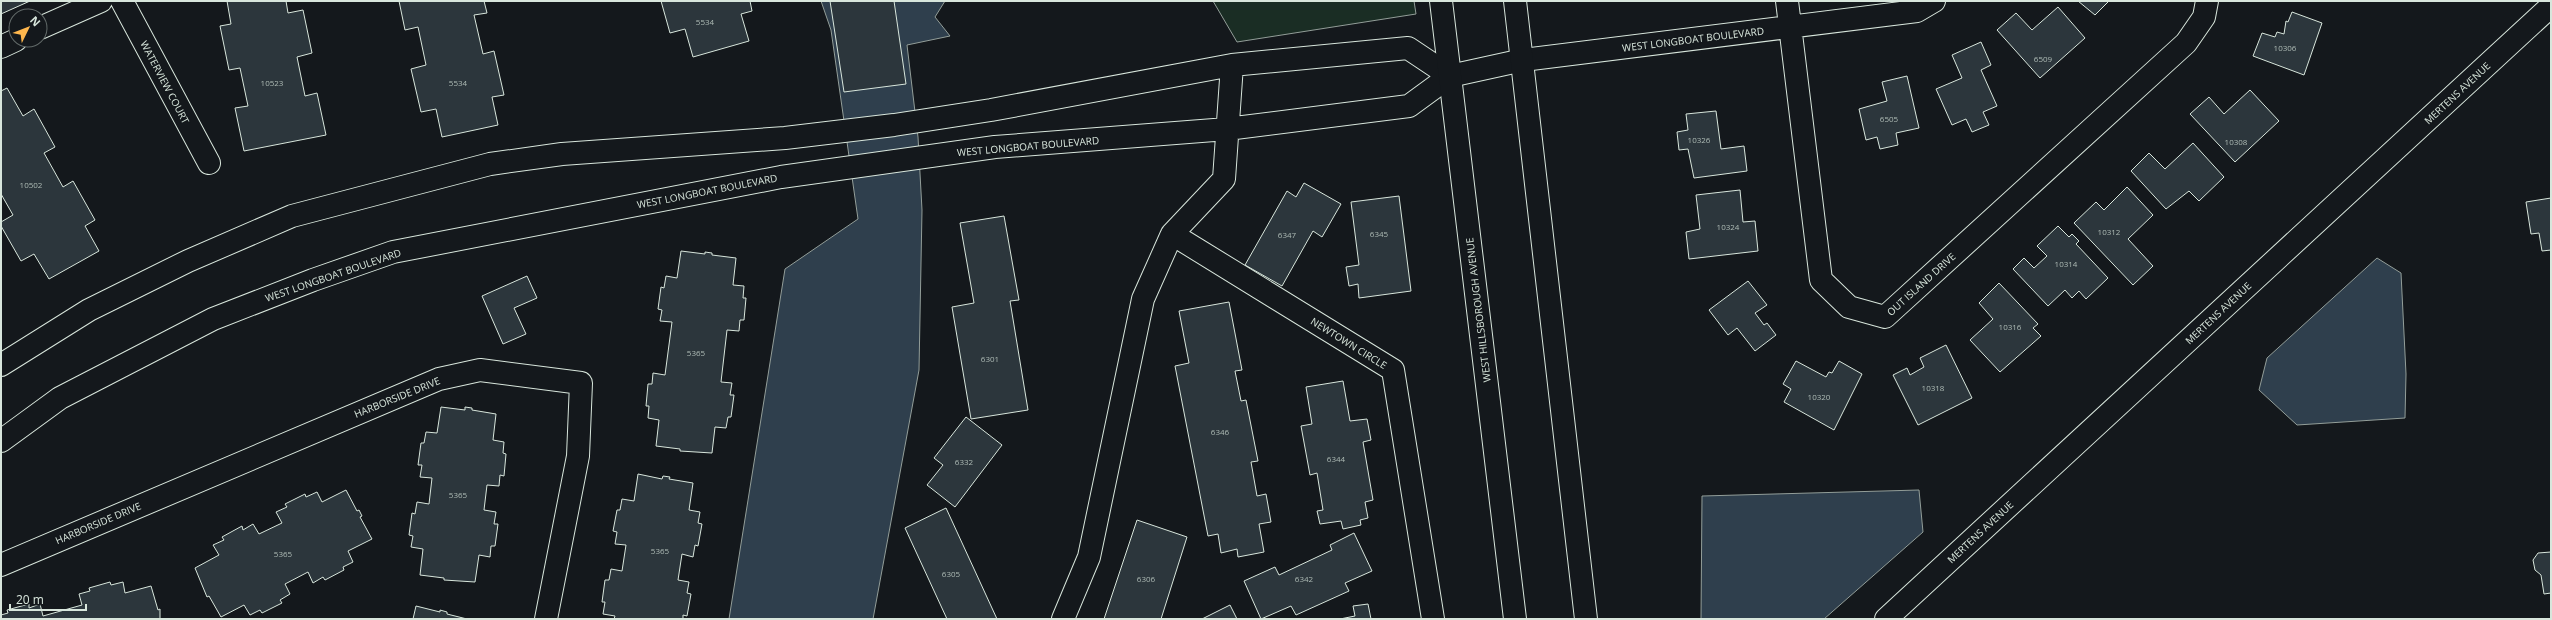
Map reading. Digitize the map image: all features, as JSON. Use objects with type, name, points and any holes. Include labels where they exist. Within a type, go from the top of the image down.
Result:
[{"type":"street","points":[[48,24],[101,1]]},
{"type":"street","name":"WATERVIEW COURT","points":[[122,1],[209,163]]},
{"type":"street","name":"WEST HILLSBOROUGH AVENUE","points":[[1441,1],[1515,619]]},
{"type":"street","points":[[1515,1],[1523,60],[1586,619]]},
{"type":"street","name":"OUT ISLAND DRIVE","points":[[1787,1],[1821,280],[1849,307],[1885,317],[2186,43],[2204,17],[2207,1]]},
{"type":"street","name":"WEST LONGBOAT BOULEVARD","points":[[1,441],[60,398],[213,319],[313,280],[393,252],[782,177],[995,147],[1227,129],[1409,106],[1450,76],[1523,60],[1917,11],[1934,1]]},
{"type":"street","name":"MERTENS AVENUE","points":[[1886,619],[2551,6]]},
{"type":"street","points":[[1,365],[89,310],[188,261],[292,216],[490,164],[562,154],[785,138],[894,125],[990,110],[1232,65],[1408,48],[1450,76]]},
{"type":"street","points":[[1063,619],[1089,557],[1143,299],[1172,234],[1224,179],[1232,65]]},
{"type":"street","name":"NEWTOWN CIRCLE","points":[[1172,234],[1393,370],[1433,619]]},
{"type":"street","name":"HARBORSIDE DRIVE","points":[[1,565],[439,379],[480,370],[582,383],[578,456],[546,619]]},
{"type":"green space","points":[[1213,1],[1414,1],[1416,14],[1237,42]]},
{"type":"water","points":[[821,1],[945,1],[935,17],[950,36],[907,45],[918,137],[922,210],[919,370],[873,619],[729,619],[785,269],[858,219],[831,30]]},
{"type":"water","points":[[2377,258],[2401,273],[2406,374],[2405,418],[2297,425],[2259,390],[2267,358]]},
{"type":"water","points":[[1919,490],[1923,532],[1824,619],[1701,619],[1702,496]]},
{"type":"building","points":[[1,1],[30,1],[14,8],[8,8],[8,11],[1,14]]},
{"type":"building","points":[[227,1],[286,1],[288,13],[303,10],[312,53],[297,57],[305,96],[317,93],[326,135],[244,151],[235,108],[248,106],[240,68],[229,70],[220,26],[231,24]]},
{"type":"building","points":[[399,1],[484,1],[487,13],[474,15],[483,54],[494,51],[504,95],[492,97],[498,125],[442,137],[436,109],[421,112],[411,69],[426,65],[418,27],[405,30]]},
{"type":"building","points":[[661,1],[750,1],[752,11],[741,14],[749,41],[693,57],[685,29],[670,33]]},
{"type":"building","points":[[830,1],[894,1],[906,84],[844,92]]},
{"type":"building","points":[[2078,1],[2109,1],[2095,15]]},
{"type":"building","points":[[2058,7],[2085,38],[2040,78],[1997,30],[2016,13],[2032,30]]},
{"type":"building","points":[[2292,12],[2322,23],[2304,75],[2253,56],[2262,33],[2275,37],[2277,32],[2284,34],[2286,21],[2288,22]]},
{"type":"building","points":[[1981,42],[1991,65],[1981,70],[1997,106],[1983,112],[1989,125],[1972,132],[1966,119],[1952,125],[1936,89],[1962,78],[1952,55]]},
{"type":"building","points":[[1907,76],[1919,128],[1896,133],[1898,145],[1880,149],[1877,137],[1866,140],[1859,109],[1887,101],[1882,82]]},
{"type":"building","points":[[7,88],[23,116],[34,109],[55,147],[44,153],[63,187],[73,181],[95,220],[85,226],[99,251],[49,279],[34,254],[21,261],[1,226],[1,222],[13,215],[1,194],[1,91]]},
{"type":"building","points":[[2250,90],[2279,121],[2235,162],[2190,114],[2209,97],[2224,114]]},
{"type":"building","points":[[1716,111],[1721,149],[1744,146],[1747,171],[1694,178],[1688,149],[1679,150],[1677,132],[1688,130],[1686,114]]},
{"type":"building","points":[[2193,143],[2224,177],[2199,201],[2189,191],[2166,209],[2131,171],[2149,153],[2165,169]]},
{"type":"building","points":[[1304,183],[1341,204],[1322,237],[1313,231],[1282,286],[1245,265],[1287,191],[1296,197]]},
{"type":"building","points":[[2127,187],[2153,215],[2128,239],[2153,266],[2133,285],[2074,223],[2096,202],[2104,210]]},
{"type":"building","points":[[1740,190],[1743,222],[1755,221],[1758,251],[1689,259],[1686,232],[1700,229],[1696,195]]},
{"type":"building","points":[[1399,196],[1411,291],[1359,298],[1358,284],[1349,286],[1346,267],[1359,265],[1351,202]]},
{"type":"building","points":[[2551,198],[2551,250],[2542,251],[2539,233],[2531,234],[2526,202]]},
{"type":"building","points":[[1004,216],[1019,300],[1010,301],[1028,410],[971,419],[952,307],[974,303],[960,223]]},
{"type":"building","points":[[2058,226],[2069,237],[2072,234],[2079,241],[2076,244],[2108,278],[2086,299],[2079,291],[2072,298],[2065,290],[2048,306],[2013,269],[2024,258],[2034,268],[2047,256],[2037,246]]},
{"type":"building","points":[[681,251],[705,254],[705,252],[712,253],[712,255],[736,258],[733,285],[744,286],[743,298],[746,298],[744,320],[740,320],[739,331],[727,330],[721,382],[732,383],[730,395],[734,395],[731,417],[728,417],[726,428],[715,427],[712,453],[680,451],[680,449],[656,446],[659,420],[648,418],[649,406],[646,406],[648,384],[652,384],[653,373],[665,375],[672,322],[660,321],[662,310],[658,309],[661,287],[664,288],[666,276],[677,278]]},
{"type":"building","points":[[527,276],[537,298],[514,308],[526,334],[503,344],[482,296]]},
{"type":"building","points":[[1748,281],[1767,305],[1755,313],[1764,325],[1767,323],[1776,335],[1755,351],[1737,328],[1728,335],[1709,310]]},
{"type":"building","points":[[1999,283],[2038,324],[2033,328],[2041,336],[2000,372],[1970,340],[1993,319],[1979,303]]},
{"type":"building","points":[[1229,302],[1242,370],[1235,371],[1241,401],[1246,400],[1258,461],[1251,462],[1257,496],[1266,494],[1271,522],[1259,524],[1264,552],[1238,557],[1237,549],[1221,553],[1218,534],[1208,536],[1175,366],[1189,363],[1179,311]]},
{"type":"building","points":[[1946,345],[1972,398],[1918,425],[1893,375],[1907,368],[1910,375],[1924,367],[1920,358]]},
{"type":"building","points":[[1796,361],[1826,377],[1829,372],[1832,373],[1839,361],[1862,374],[1834,430],[1784,402],[1791,389],[1783,384]]},
{"type":"building","points":[[1343,381],[1350,421],[1367,419],[1371,440],[1363,442],[1373,500],[1365,502],[1368,518],[1360,520],[1361,525],[1343,529],[1341,521],[1320,524],[1317,511],[1323,510],[1317,473],[1310,475],[1301,426],[1312,424],[1306,387]]},
{"type":"building","points":[[441,407],[465,410],[465,407],[472,408],[472,410],[496,414],[493,440],[504,442],[503,453],[506,454],[504,476],[500,475],[499,486],[487,485],[484,510],[496,512],[494,524],[498,524],[495,546],[491,546],[490,557],[479,555],[475,582],[444,580],[444,578],[420,575],[423,549],[411,547],[413,536],[409,535],[412,513],[415,514],[417,502],[429,504],[432,478],[420,477],[422,465],[418,465],[421,443],[424,443],[426,432],[437,433]]},
{"type":"building","points":[[966,417],[1002,445],[955,507],[927,485],[943,465],[934,458]]},
{"type":"building","points":[[638,474],[662,479],[663,476],[670,477],[669,479],[693,483],[689,510],[700,512],[698,523],[702,524],[698,546],[695,545],[693,557],[682,554],[678,580],[689,582],[687,593],[691,594],[687,616],[683,615],[683,619],[614,619],[615,616],[603,614],[605,602],[602,602],[605,580],[609,580],[611,569],[622,571],[626,545],[615,544],[617,532],[613,531],[617,510],[620,510],[622,499],[634,501]]},
{"type":"building","points":[[346,490],[357,511],[359,510],[362,516],[360,517],[372,539],[348,551],[353,562],[343,567],[344,570],[325,580],[323,577],[313,583],[308,572],[285,584],[290,594],[280,600],[282,603],[262,613],[260,610],[250,615],[244,605],[221,617],[209,596],[207,597],[195,568],[219,555],[213,545],[224,540],[222,537],[242,526],[243,530],[253,524],[259,534],[282,523],[276,512],[287,507],[285,504],[305,494],[306,497],[317,492],[322,502]]},
{"type":"building","points":[[946,508],[997,619],[947,619],[905,528]]},
{"type":"building","points":[[1137,520],[1187,537],[1161,619],[1104,619]]},
{"type":"building","points":[[1354,533],[1372,571],[1345,583],[1349,591],[1296,615],[1291,606],[1261,619],[1244,581],[1275,567],[1279,575],[1332,550],[1330,545]]},
{"type":"building","points":[[2551,552],[2551,593],[2544,594],[2541,575],[2535,570],[2533,560],[2538,553]]},
{"type":"building","points":[[110,582],[111,585],[123,582],[125,593],[151,586],[158,610],[160,609],[160,619],[1,619],[1,615],[8,613],[7,610],[29,604],[29,608],[40,604],[43,616],[82,605],[79,594],[90,591],[89,588]]},
{"type":"building","points":[[1368,604],[1371,619],[1340,619],[1355,616],[1353,606]]},
{"type":"building","points":[[1230,605],[1237,619],[1202,619]]},
{"type":"building","points":[[416,606],[440,612],[440,610],[447,612],[447,614],[467,619],[413,619]]}]
